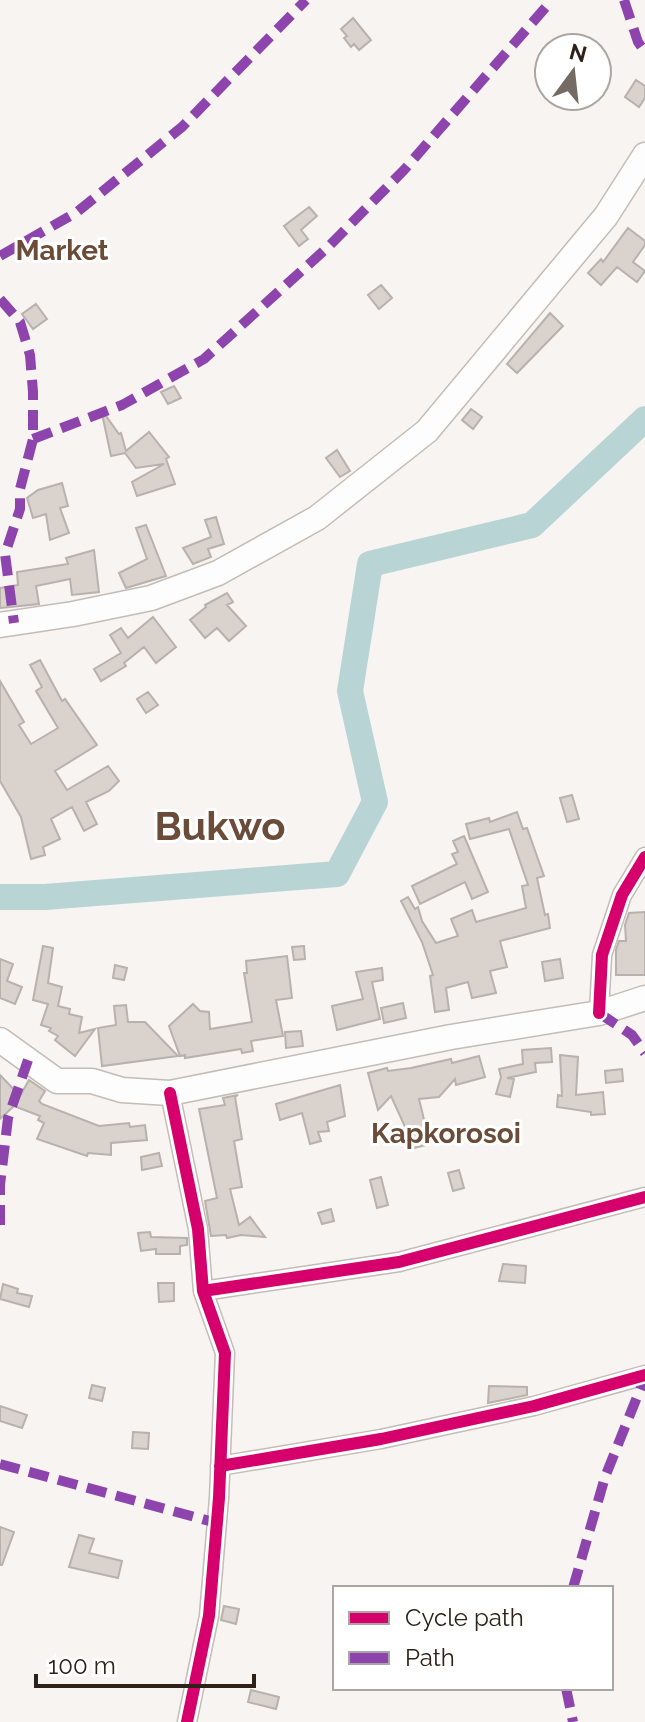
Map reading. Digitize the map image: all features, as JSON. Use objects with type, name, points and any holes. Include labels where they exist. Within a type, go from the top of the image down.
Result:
[{"type":"main road","points":[[0,625],[151,598],[218,573],[317,518],[427,431],[606,216],[645,155]]},
{"type":"main road","points":[[0,1040],[57,1081],[92,1081],[122,1090],[170,1093],[451,1037],[599,1013],[645,998]]},
{"type":"street","points":[[599,1013],[602,955],[622,895],[645,857]]},
{"type":"street","points":[[170,1093],[198,1229],[203,1291],[225,1353],[209,1616],[187,1722]]},
{"type":"street","points":[[203,1291],[399,1262],[645,1197]]},
{"type":"street","points":[[220,1466],[396,1436],[534,1406],[645,1375]]},
{"type":"building","points":[[353,18],[371,40],[359,50],[354,44],[351,47],[341,29]]},
{"type":"building","points":[[636,80],[645,86],[645,98],[639,107],[625,97]]},
{"type":"building","points":[[309,207],[317,216],[301,230],[308,239],[299,246],[284,226]]},
{"type":"building","points":[[628,228],[645,241],[633,262],[645,271],[637,282],[617,267],[601,285],[588,273],[601,259],[603,262]]},
{"type":"building","points":[[381,285],[392,298],[379,309],[368,295]]},
{"type":"building","points":[[36,304],[47,319],[33,329],[22,314]]},
{"type":"building","points":[[550,313],[563,326],[517,373],[507,364]]},
{"type":"building","points":[[174,386],[181,398],[168,404],[161,392]]},
{"type":"building","points":[[101,409],[121,433],[126,451],[149,432],[169,457],[166,459],[175,484],[137,496],[132,482],[164,464],[136,468],[125,453],[111,456]]},
{"type":"building","points":[[471,409],[482,417],[473,429],[462,420]]},
{"type":"building","points":[[337,450],[350,471],[340,477],[326,458]]},
{"type":"building","points":[[62,483],[68,506],[60,508],[69,533],[50,540],[46,514],[33,518],[27,498],[38,490]]},
{"type":"building","points":[[216,517],[224,544],[208,549],[211,557],[193,564],[183,548],[211,537],[205,520]]},
{"type":"building","points":[[146,525],[166,576],[126,588],[119,573],[147,559],[136,528]]},
{"type":"building","points":[[94,550],[99,592],[72,595],[70,579],[36,586],[39,604],[0,608],[0,588],[18,585],[17,572],[68,564],[66,558]]},
{"type":"building","points":[[227,593],[233,602],[227,605],[246,626],[229,641],[217,628],[205,638],[190,620],[205,605]]},
{"type":"building","points":[[153,617],[176,647],[156,663],[144,647],[124,663],[126,666],[101,681],[94,669],[121,653],[110,635],[121,628],[128,638]]},
{"type":"building","points":[[40,660],[62,701],[65,699],[97,745],[55,771],[67,790],[108,766],[119,781],[109,791],[86,802],[97,824],[84,831],[72,807],[51,819],[60,839],[43,847],[45,855],[31,859],[21,817],[0,781],[0,681],[24,722],[19,725],[31,744],[58,728],[36,691],[42,687],[30,665]]},
{"type":"building","points":[[148,692],[158,705],[146,713],[137,699]]},
{"type":"building","points":[[572,795],[579,819],[567,822],[560,798]]},
{"type":"building","points":[[517,812],[523,829],[527,828],[544,876],[537,878],[550,928],[500,941],[507,967],[490,971],[496,993],[472,998],[468,982],[446,988],[449,1010],[435,1012],[430,976],[433,975],[422,942],[401,901],[408,897],[415,909],[418,907],[422,921],[436,943],[458,936],[451,919],[472,910],[476,922],[526,908],[522,886],[528,885],[509,829],[470,839],[466,824],[489,818],[490,822]]},
{"type":"building","points":[[464,836],[488,892],[472,899],[465,882],[420,904],[412,886],[457,864],[452,854],[458,852],[453,841]]},
{"type":"building","points":[[645,912],[645,975],[616,975],[616,950],[619,941],[626,941],[625,925],[629,913]]},
{"type":"building","points":[[43,946],[53,948],[48,983],[62,987],[58,1006],[70,1009],[69,1014],[82,1017],[79,1033],[95,1029],[75,1056],[55,1040],[58,1036],[49,1031],[51,1028],[41,1025],[48,1004],[33,1000]]},
{"type":"building","points":[[304,946],[305,959],[294,960],[292,947]]},
{"type":"building","points":[[287,956],[292,998],[276,1000],[283,1036],[251,1041],[253,1051],[242,1053],[241,1049],[185,1058],[185,1055],[180,1056],[169,1026],[193,1004],[200,1011],[209,1012],[210,1029],[252,1022],[244,973],[247,973],[246,961]]},
{"type":"building","points":[[0,959],[13,964],[7,981],[22,987],[15,1004],[0,998]]},
{"type":"building","points":[[560,959],[563,978],[545,981],[542,962]]},
{"type":"building","points":[[115,965],[127,968],[124,980],[113,978]]},
{"type":"building","points":[[382,968],[383,980],[372,982],[380,1019],[337,1030],[332,1006],[363,999],[356,972]]},
{"type":"building","points":[[403,1003],[406,1018],[384,1023],[381,1008]]},
{"type":"building","points":[[126,1005],[128,1022],[145,1022],[178,1056],[102,1066],[98,1028],[116,1025],[114,1006]]},
{"type":"building","points":[[301,1031],[303,1046],[286,1048],[285,1032]]},
{"type":"building","points":[[551,1048],[552,1062],[535,1063],[536,1072],[507,1078],[514,1079],[510,1097],[496,1094],[501,1077],[499,1069],[523,1064],[522,1050]]},
{"type":"building","points":[[560,1055],[578,1057],[576,1095],[603,1092],[605,1114],[591,1115],[591,1112],[557,1107],[558,1095],[562,1096]]},
{"type":"building","points":[[479,1056],[485,1077],[456,1085],[455,1079],[439,1097],[419,1099],[430,1144],[410,1149],[406,1129],[391,1096],[378,1110],[368,1073],[451,1059],[452,1063]]},
{"type":"building","points":[[622,1069],[623,1081],[606,1083],[605,1071]]},
{"type":"building","points":[[0,1075],[20,1096],[29,1080],[45,1091],[39,1101],[42,1104],[99,1126],[145,1125],[147,1140],[111,1143],[111,1155],[88,1153],[87,1156],[37,1139],[44,1123],[38,1120],[40,1116],[14,1106],[0,1119]]},
{"type":"building","points":[[340,1085],[345,1116],[327,1122],[329,1131],[318,1132],[321,1141],[310,1144],[302,1113],[280,1120],[276,1104]]},
{"type":"building","points":[[238,1095],[235,1097],[242,1139],[234,1141],[242,1187],[230,1189],[239,1225],[250,1217],[265,1237],[211,1236],[205,1201],[217,1198],[199,1109],[225,1105],[223,1098]]},
{"type":"building","points":[[159,1153],[162,1166],[142,1170],[141,1157]]},
{"type":"building","points":[[459,1170],[464,1188],[453,1191],[448,1173]]},
{"type":"building","points":[[381,1177],[388,1205],[377,1208],[370,1180]]},
{"type":"building","points":[[331,1209],[334,1221],[322,1224],[318,1213]]},
{"type":"building","points":[[150,1232],[151,1237],[187,1238],[187,1245],[180,1246],[180,1254],[156,1254],[156,1249],[141,1251],[138,1233]]},
{"type":"building","points":[[503,1264],[526,1266],[525,1283],[499,1281]]},
{"type":"building","points":[[158,1283],[174,1283],[174,1301],[159,1302]]},
{"type":"building","points":[[3,1284],[18,1289],[17,1293],[32,1296],[29,1307],[0,1299]]},
{"type":"building","points":[[92,1385],[105,1388],[102,1401],[89,1398]]},
{"type":"building","points":[[489,1386],[527,1387],[527,1395],[488,1403]]},
{"type":"building","points":[[0,1406],[27,1415],[22,1428],[0,1421]]},
{"type":"building","points":[[133,1432],[149,1433],[148,1449],[132,1448]]},
{"type":"building","points":[[0,1527],[14,1532],[2,1565],[0,1565]]},
{"type":"building","points":[[79,1535],[94,1539],[89,1553],[122,1561],[118,1578],[69,1567]]},
{"type":"building","points":[[224,1606],[239,1609],[236,1624],[221,1620]]},
{"type":"building","points":[[251,1690],[279,1697],[276,1709],[248,1702]]},
{"type":"waterway","points":[[0,897],[45,897],[337,874],[375,802],[350,691],[370,564],[532,525],[645,419]]},
{"type":"marked path","points":[[0,256],[77,212],[182,127],[306,0]]},
{"type":"marked path","points":[[33,439],[122,405],[204,359],[328,247],[404,170],[552,0]]},
{"type":"marked path","points":[[624,0],[638,42],[645,52]]},
{"type":"marked path","points":[[0,299],[20,322],[30,355],[33,392],[33,439],[20,489],[20,509],[5,554],[14,623]]},
{"type":"marked path","points":[[599,1013],[632,1035],[645,1053]]},
{"type":"marked path","points":[[0,1225],[0,1185],[8,1118],[28,1060]]},
{"type":"marked path","points":[[574,1586],[605,1477],[645,1377]]},
{"type":"marked path","points":[[0,1464],[217,1523]]},
{"type":"marked path","points":[[566,1690],[573,1722]]},
{"type":"cycle path","points":[[599,1013],[602,955],[622,895],[645,857]]},
{"type":"cycle path","points":[[170,1093],[198,1229],[203,1291],[225,1353],[219,1498],[209,1616],[187,1722]]},
{"type":"cycle path","points":[[203,1291],[399,1262],[645,1197]]},
{"type":"cycle path","points":[[220,1466],[381,1439],[534,1406],[645,1375]]},
{"type":"district","name":"Market","points":[[62,250]]},
{"type":"district","name":"Bukwo","points":[[220,826]]},
{"type":"district","name":"Kapkorosoi","points":[[446,1133]]}]
